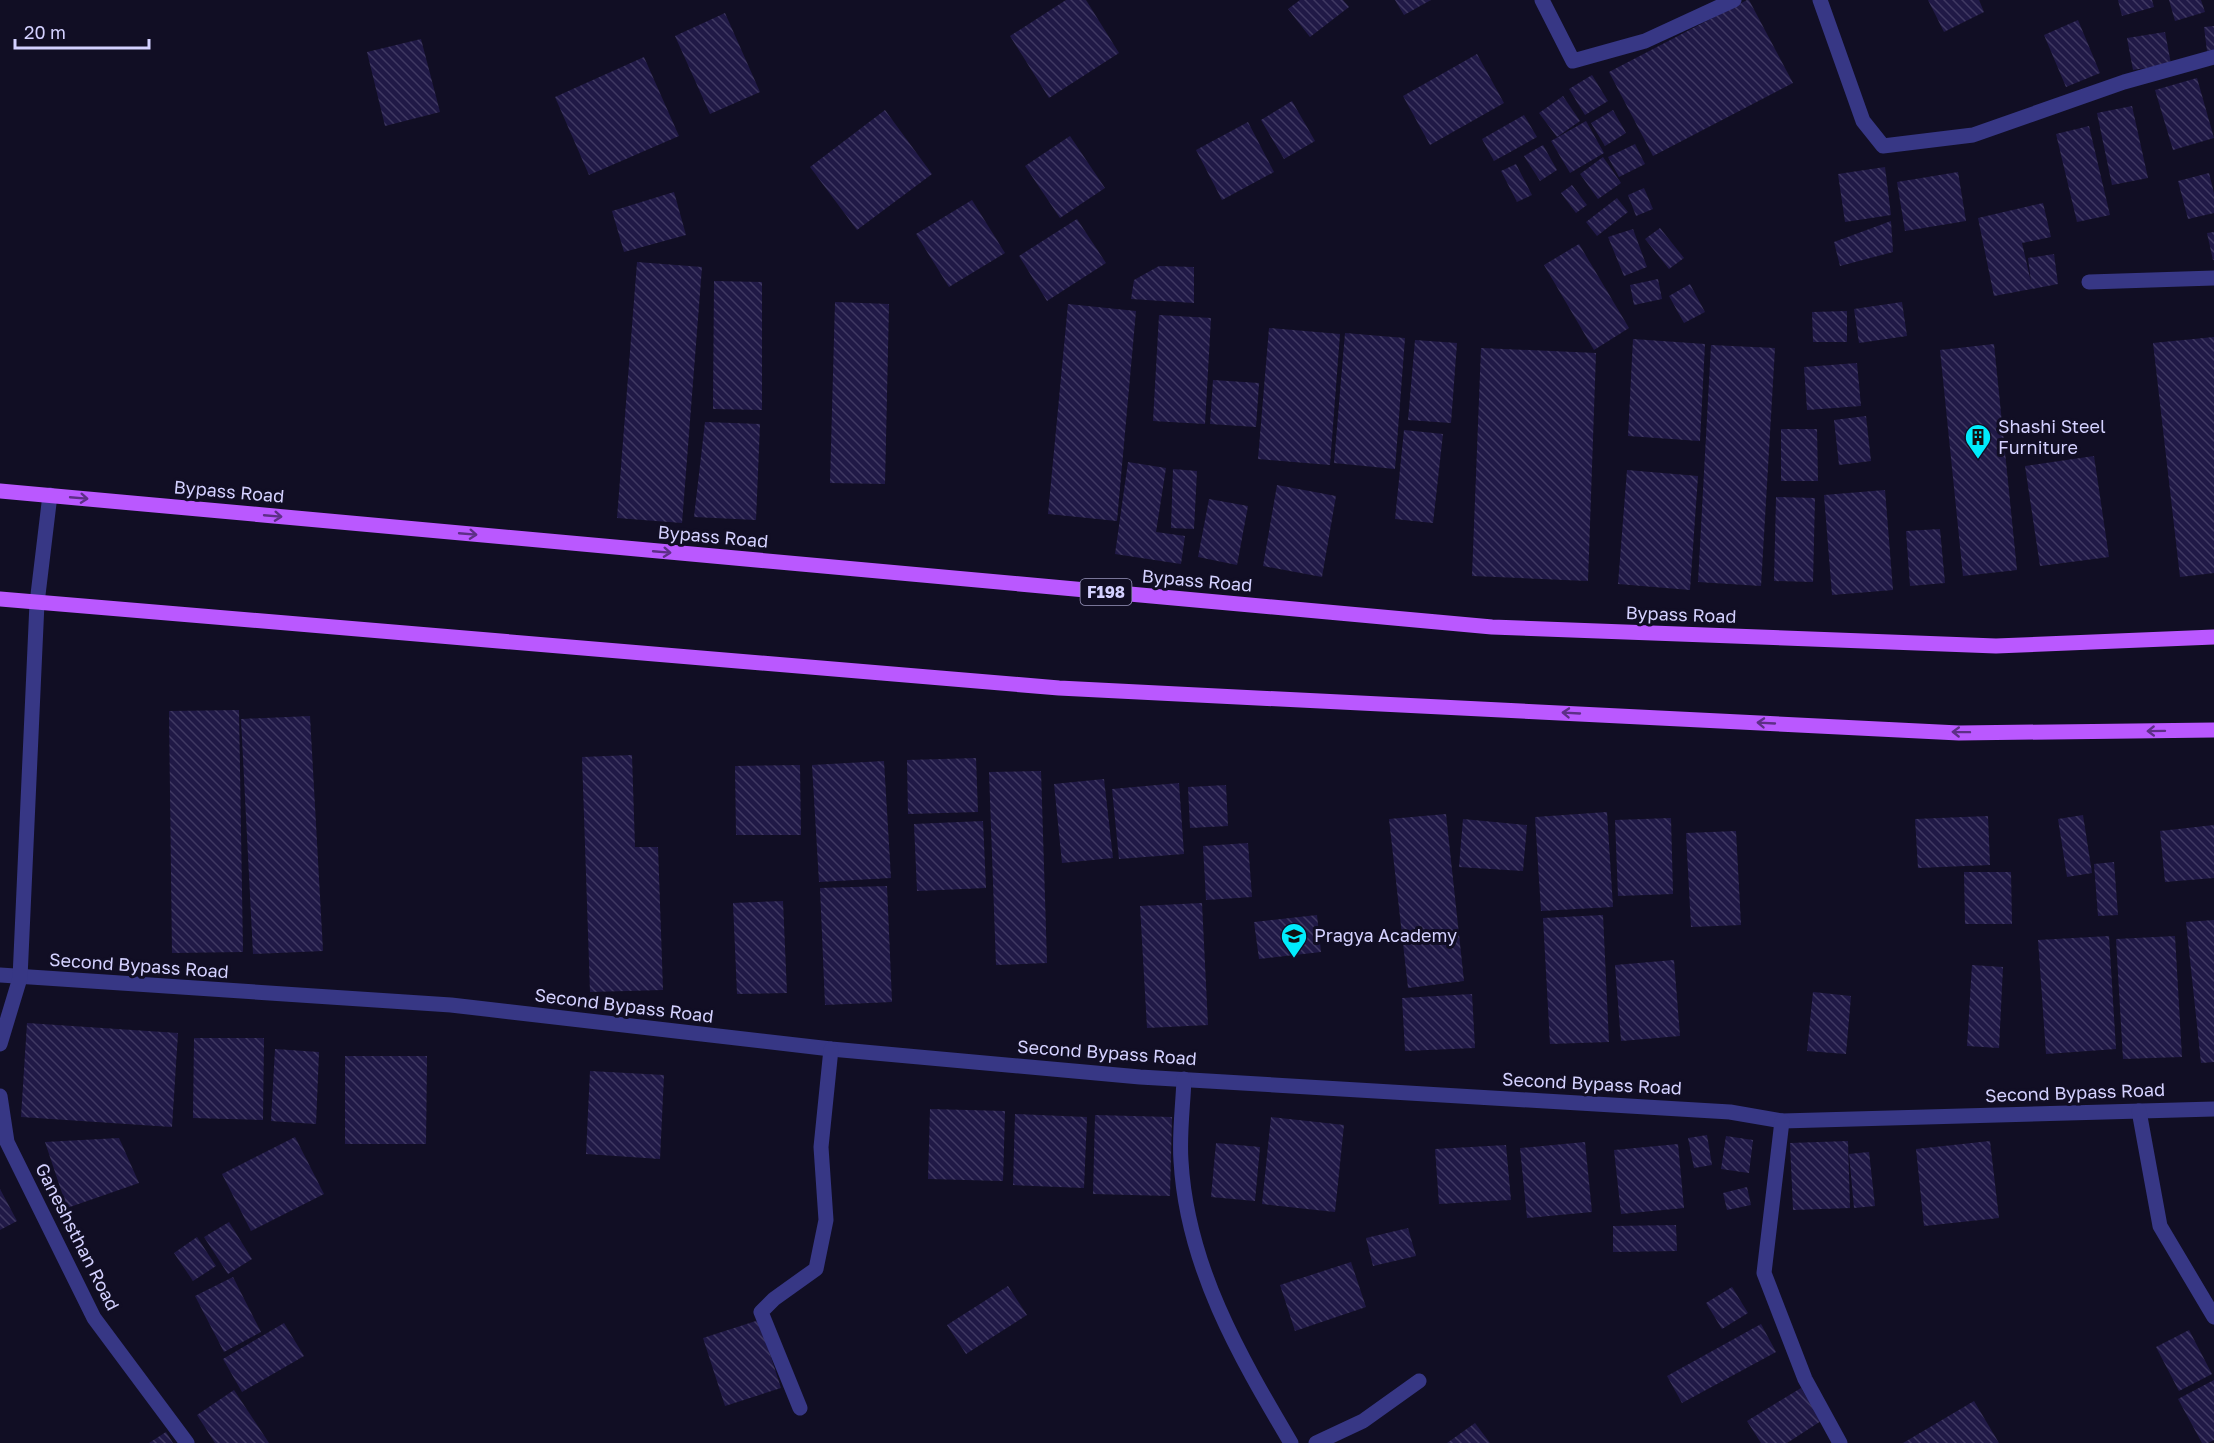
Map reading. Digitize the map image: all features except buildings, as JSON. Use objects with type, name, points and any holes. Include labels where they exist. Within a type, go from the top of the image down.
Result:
[{"type":"main road","name":"Bypass Road","points":[[0,491],[1492,627],[1996,646],[2214,637]]},
{"type":"main road","points":[[0,599],[1059,688],[1959,733],[2214,730]]},
{"type":"street","points":[[1542,0],[1573,61],[1645,41],[1734,0]]},
{"type":"street","points":[[1820,0],[1863,121],[1882,146],[1973,135],[2124,82],[2214,57]]},
{"type":"street","points":[[2089,282],[2214,278]]},
{"type":"street","points":[[0,1044],[20,978],[37,603],[50,495]]},
{"type":"street","name":"Second Bypass Road","points":[[0,975],[451,1005],[831,1049],[1184,1079],[1730,1112],[1782,1121],[2214,1109]]},
{"type":"street","points":[[800,1408],[761,1312],[774,1299],[816,1269],[826,1220],[821,1147],[831,1049]]},
{"type":"street","points":[[1184,1079],[1180,1160],[1188,1220],[1205,1278],[1252,1378],[1291,1443]]},
{"type":"street","name":"Ganeshsthan Road","points":[[0,1096],[7,1142],[94,1318],[187,1443]]},
{"type":"street","points":[[2139,1111],[2160,1226],[2214,1317]]},
{"type":"street","points":[[1782,1121],[1764,1273],[1805,1379],[1840,1443]]},
{"type":"street","points":[[1316,1443],[1363,1421],[1419,1380]]},
{"type":"place","name":"Shashi Steel Furniture","points":[[1978,460]]},
{"type":"place","name":"Pragya Academy","points":[[1294,959]]}]
